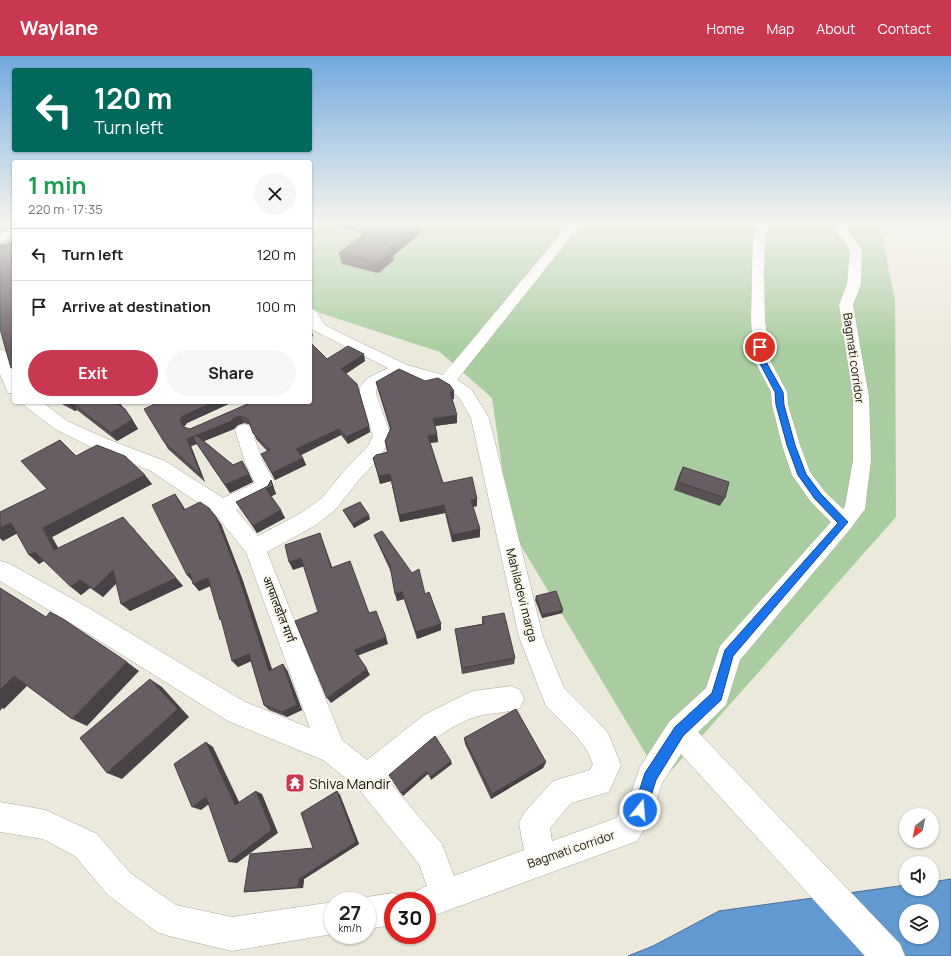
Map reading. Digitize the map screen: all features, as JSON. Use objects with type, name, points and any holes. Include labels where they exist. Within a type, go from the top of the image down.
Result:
[{"type":"street","points":[[312,314],[313,325],[401,368],[447,381],[541,266]]},
{"type":"street","points":[[758,266],[758,320],[762,360],[779,392],[780,405],[789,438],[802,475],[818,497],[844,522]]},
{"type":"street","name":"Bagmati corridor","points":[[436,899],[626,830],[640,810],[650,777],[679,732],[717,696],[729,654],[855,509],[861,467],[862,397],[846,305],[854,284],[855,266]]},
{"type":"street","points":[[12,351],[0,354],[12,384]]},
{"type":"street","points":[[255,548],[326,507],[351,476],[375,451],[381,442],[382,436],[368,394],[368,387],[374,382],[401,368]]},
{"type":"street","name":"Mahiladevi marga","points":[[447,381],[465,393],[480,418],[531,637],[555,697],[586,728],[598,743],[607,765],[598,782],[564,791],[534,823],[541,860]]},
{"type":"street","name":"आफालडोल मार्ग","points":[[34,404],[60,425],[101,444],[158,466],[222,508],[255,548],[332,750]]},
{"type":"street","points":[[222,508],[264,487],[265,482],[254,462],[244,430]]},
{"type":"street","points":[[0,570],[79,615],[237,712],[332,750],[368,778],[431,855],[435,892]]},
{"type":"street","points":[[368,778],[388,759],[434,724],[473,704],[511,699]]},
{"type":"street","points":[[679,732],[888,956]]},
{"type":"street","points":[[0,817],[46,825],[86,845],[119,884],[169,920],[232,934],[324,919]]},
{"type":"green space","points":[[312,266],[888,266],[895,301],[896,517],[662,781],[511,529],[492,398],[440,352],[314,311],[312,308]]},
{"type":"water","points":[[951,879],[951,956],[628,956],[653,946],[719,911],[899,886],[899,896],[939,896],[939,881]]},
{"type":"building","points":[[0,266],[12,266],[11,368],[0,329]]},
{"type":"building","points":[[312,344],[327,359],[348,346],[364,354],[341,369],[357,384],[369,426],[346,437],[339,429],[296,449],[303,458],[272,473],[261,454],[270,450],[253,433],[248,419],[240,416],[234,418],[230,422],[187,439],[201,475],[164,442],[144,409],[155,404],[210,404],[183,416],[180,420],[183,427],[190,429],[247,404],[312,404]]},
{"type":"building","points":[[399,369],[425,381],[438,378],[450,385],[454,391],[450,392],[457,415],[433,419],[437,434],[428,436],[443,483],[472,477],[477,499],[471,500],[480,529],[452,535],[444,505],[399,515],[390,474],[379,476],[373,458],[376,455],[388,452],[385,441],[391,428],[376,382]]},
{"type":"building","points":[[74,404],[118,404],[125,409],[132,420],[111,433]]},
{"type":"building","points":[[196,435],[233,465],[242,461],[249,474],[225,485],[193,438]]},
{"type":"building","points":[[60,440],[76,456],[97,445],[125,456],[145,475],[43,528],[54,550],[123,517],[176,578],[121,604],[113,570],[94,589],[80,580],[71,587],[35,552],[29,555],[11,523],[0,528],[0,512],[47,489],[21,461]]},
{"type":"building","points":[[683,467],[729,482],[725,498],[678,482]]},
{"type":"building","points":[[271,480],[273,486],[266,489],[281,510],[253,526],[236,502],[268,486]]},
{"type":"building","points":[[175,494],[184,510],[200,502],[209,508],[216,517],[238,574],[269,671],[283,664],[297,705],[282,712],[264,705],[249,654],[232,661],[208,578],[193,584],[190,573],[187,575],[152,505]]},
{"type":"building","points":[[360,502],[369,515],[353,524],[343,510]]},
{"type":"building","points":[[382,531],[412,573],[419,569],[425,594],[429,592],[441,624],[416,632],[402,592],[395,594],[390,566],[374,535]]},
{"type":"building","points":[[320,533],[331,568],[350,561],[369,613],[376,611],[386,637],[354,650],[367,669],[327,698],[295,621],[318,612],[301,558],[289,562],[285,545]]},
{"type":"building","points":[[0,588],[46,617],[50,612],[63,619],[127,662],[72,719],[14,676],[0,690]]},
{"type":"building","points":[[556,591],[563,610],[542,615],[536,596]]},
{"type":"building","points":[[504,613],[515,658],[462,668],[455,629],[484,624],[482,617]]},
{"type":"building","points":[[150,679],[178,709],[107,773],[80,738]]},
{"type":"building","points":[[516,709],[546,762],[492,794],[464,738]]},
{"type":"building","points":[[435,736],[451,761],[430,777],[427,771],[401,793],[389,775]]},
{"type":"building","points":[[206,742],[235,805],[256,791],[272,830],[229,862],[206,797],[192,807],[174,764]]},
{"type":"building","points":[[337,791],[356,842],[299,879],[298,887],[244,892],[250,854],[313,848],[301,813]]},
{"type":"place","name":"Shiva Mandir","points":[[295,783]]},
{"type":"route","points":[[640,810],[650,777],[679,732],[717,696],[729,654],[844,522],[818,497],[802,475],[791,445],[780,405],[779,392],[762,360],[760,347]]}]
